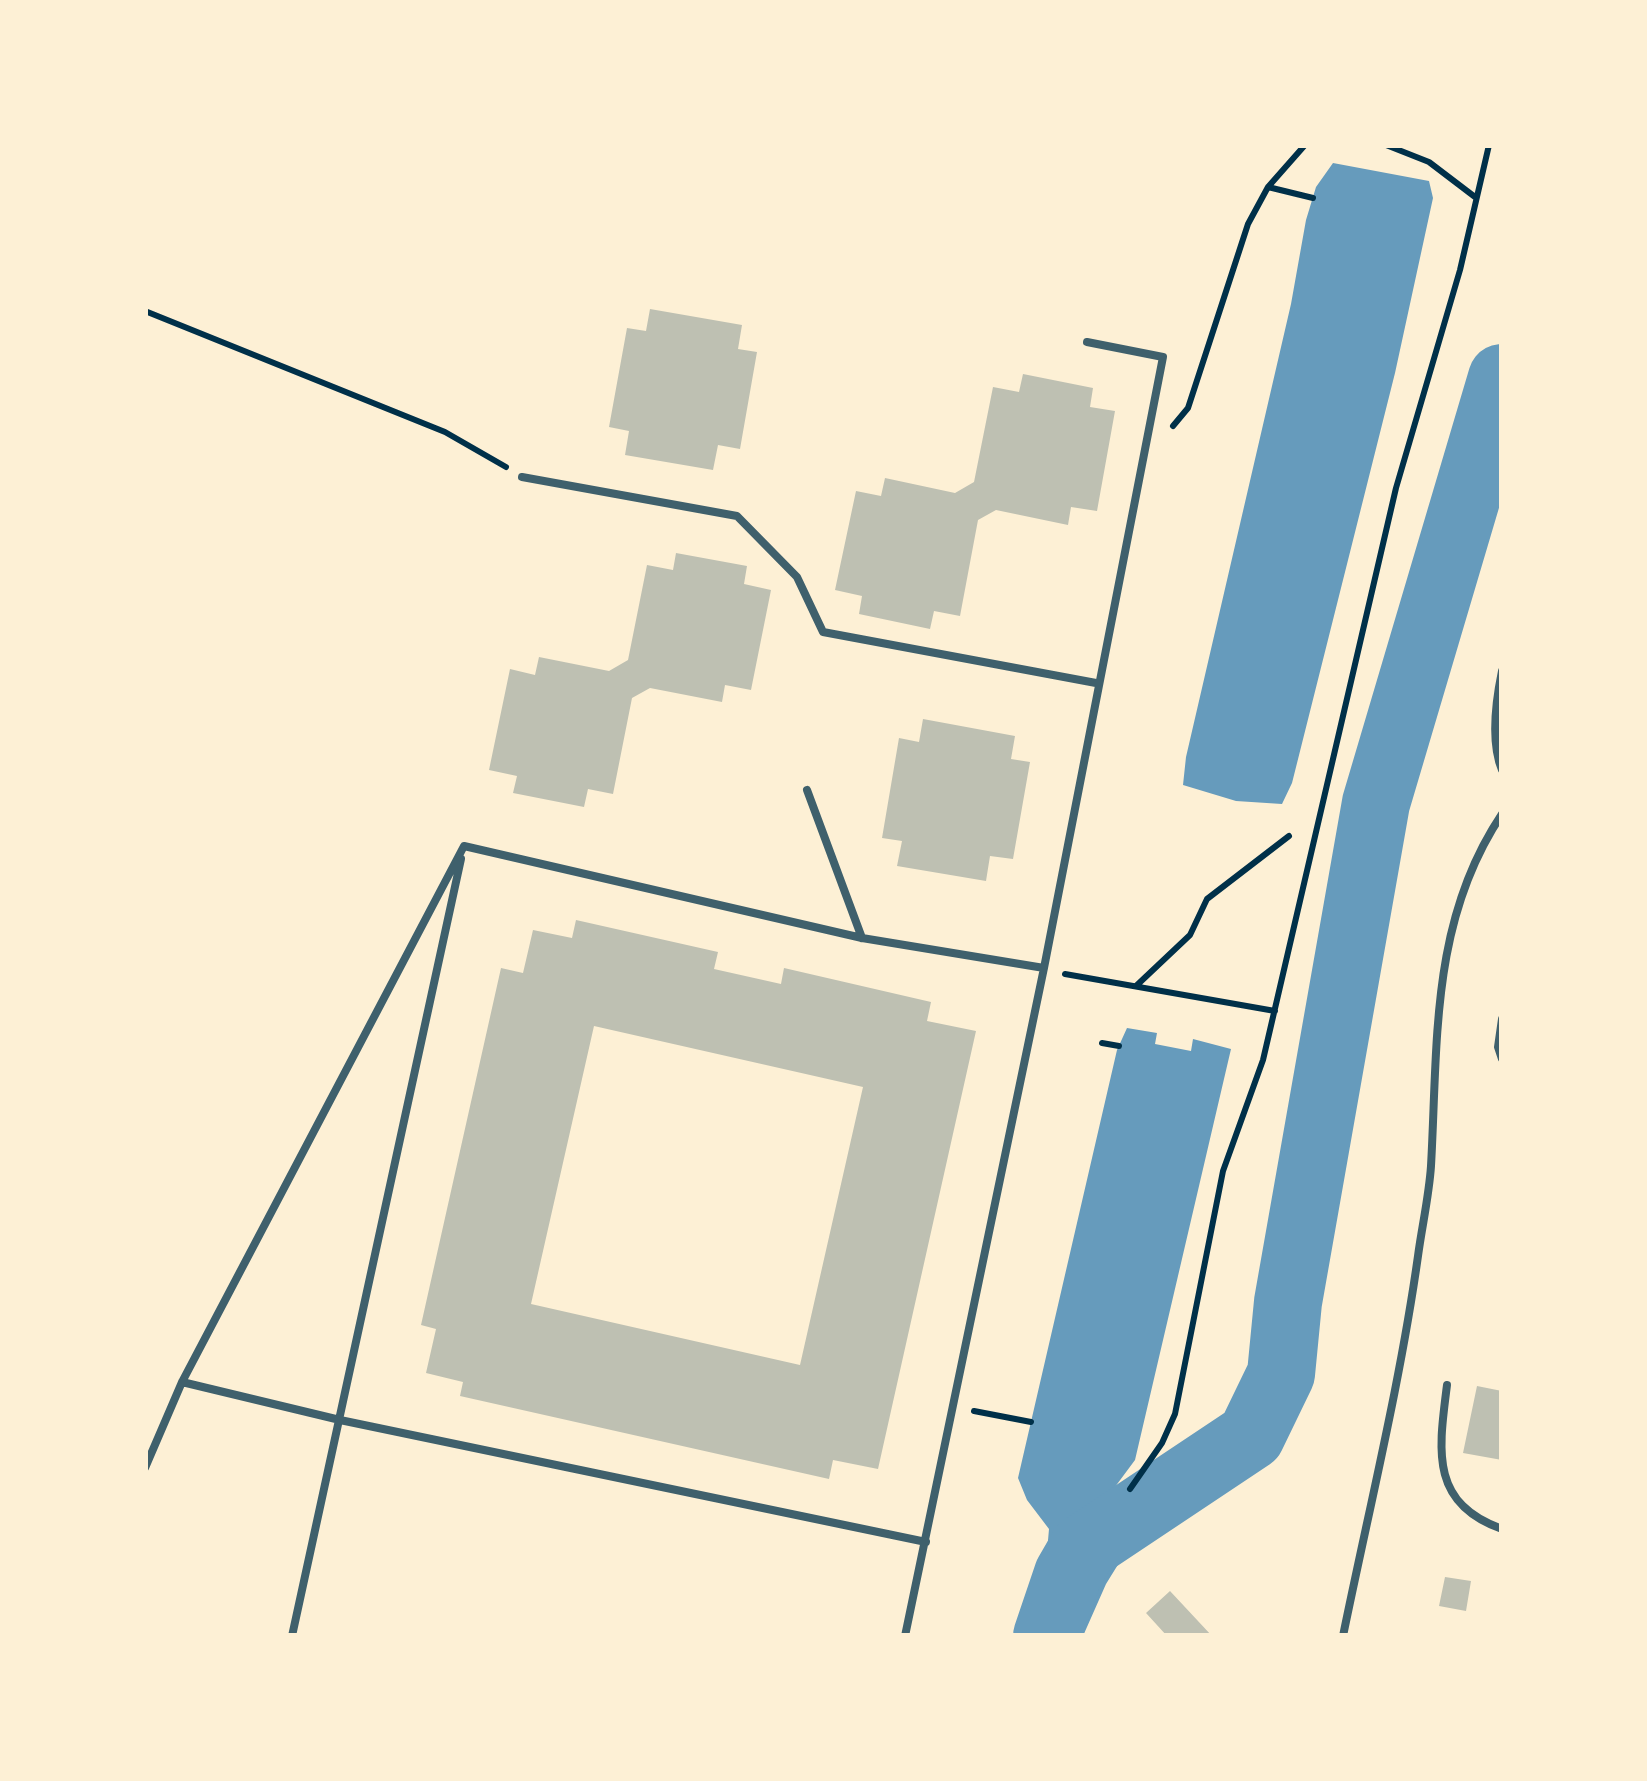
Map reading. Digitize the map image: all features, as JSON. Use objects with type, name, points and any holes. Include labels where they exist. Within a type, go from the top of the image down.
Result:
[{"type":"lane","points":[[905,1636],[1044,968],[1096,683],[1163,357],[1087,342]]},
{"type":"lane","points":[[522,476],[737,516],[797,577],[823,632],[1096,683]]},
{"type":"lane","points":[[1502,671],[1497,694],[1497,757],[1502,770]]},
{"type":"lane","points":[[807,790],[862,938]]},
{"type":"lane","points":[[1343,1636],[1386,1444],[1410,1313],[1430,1168],[1433,1034],[1442,964],[1459,898],[1484,840],[1502,814]]},
{"type":"lane","points":[[464,846],[862,938],[1044,968]]},
{"type":"lane","points":[[145,1468],[182,1382],[464,846]]},
{"type":"lane","points":[[292,1636],[464,846]]},
{"type":"lane","points":[[1502,1020],[1498,1047],[1502,1058]]},
{"type":"lane","points":[[182,1382],[340,1420],[926,1542]]},
{"type":"lane","points":[[1447,1385],[1439,1449],[1450,1488],[1470,1517],[1502,1528]]},
{"type":"path","points":[[1149,426],[1170,430],[1188,408],[1248,224],[1268,187],[1305,145]]},
{"type":"path","points":[[1386,145],[1429,162],[1474,197]]},
{"type":"path","points":[[1130,1489],[1175,1414],[1223,1172],[1252,1102],[1383,542],[1426,373],[1460,270],[1489,145]]},
{"type":"path","points":[[1268,187],[1313,198]]},
{"type":"path","points":[[145,312],[446,432],[522,476]]},
{"type":"path","points":[[1135,986],[1190,936],[1207,899],[1289,836]]},
{"type":"path","points":[[1044,968],[1275,1011]]},
{"type":"path","points":[[1102,1042],[1119,1046]]},
{"type":"path","points":[[954,1407],[1032,1422]]},
{"type":"water","points":[[1333,163],[1429,181],[1433,198],[1395,373],[1292,783],[1282,804],[1236,801],[1183,785],[1186,757],[1291,304],[1306,220],[1316,187]]},
{"type":"water","points":[[1127,1028],[1157,1033],[1155,1044],[1191,1051],[1193,1039],[1231,1049],[1135,1460],[1112,1491],[1107,1507],[1144,1501],[1148,1516],[1106,1584],[1083,1636],[1029,1636],[1045,1575],[1049,1529],[1027,1500],[1018,1478],[1117,1050]]},
{"type":"building","points":[[650,309],[742,325],[738,349],[757,352],[740,449],[718,445],[713,470],[625,455],[629,431],[609,427],[627,328],[646,331]]},
{"type":"building","points":[[1023,374],[1093,388],[1090,407],[1115,411],[1097,511],[1071,507],[1068,525],[996,510],[978,520],[960,616],[934,611],[930,629],[859,614],[862,596],[835,590],[856,491],[881,496],[885,478],[955,493],[974,482],[993,387],[1019,392]]},
{"type":"building","points":[[676,553],[747,566],[744,584],[771,590],[751,690],[725,685],[722,702],[650,688],[632,698],[613,794],[588,789],[584,807],[513,793],[517,776],[489,770],[510,669],[535,675],[539,657],[609,671],[628,660],[647,565],[673,570]]},
{"type":"building","points":[[923,719],[1015,736],[1011,759],[1030,762],[1013,859],[990,856],[986,881],[897,866],[902,841],[882,838],[899,738],[919,742]]},
{"type":"building","points":[[576,920],[718,952],[714,969],[781,984],[784,968],[931,1002],[927,1021],[976,1031],[878,1469],[833,1460],[829,1479],[460,1396],[463,1382],[426,1373],[436,1329],[421,1325],[501,968],[523,973],[533,930],[572,938]],"holes":[[[594,1026],[863,1087],[800,1365],[531,1304]]]},
{"type":"building","points":[[1477,1386],[1502,1391],[1502,1460],[1463,1453]]},
{"type":"building","points":[[1445,1577],[1471,1581],[1466,1611],[1439,1606]]},
{"type":"building","points":[[1170,1591],[1212,1636],[1167,1636],[1146,1613]]},
{"type":"waterway","points":[[1047,1636],[1068,1574],[1083,1548],[1251,1436],[1281,1374],[1288,1302],[1376,803],[1502,378]]}]
